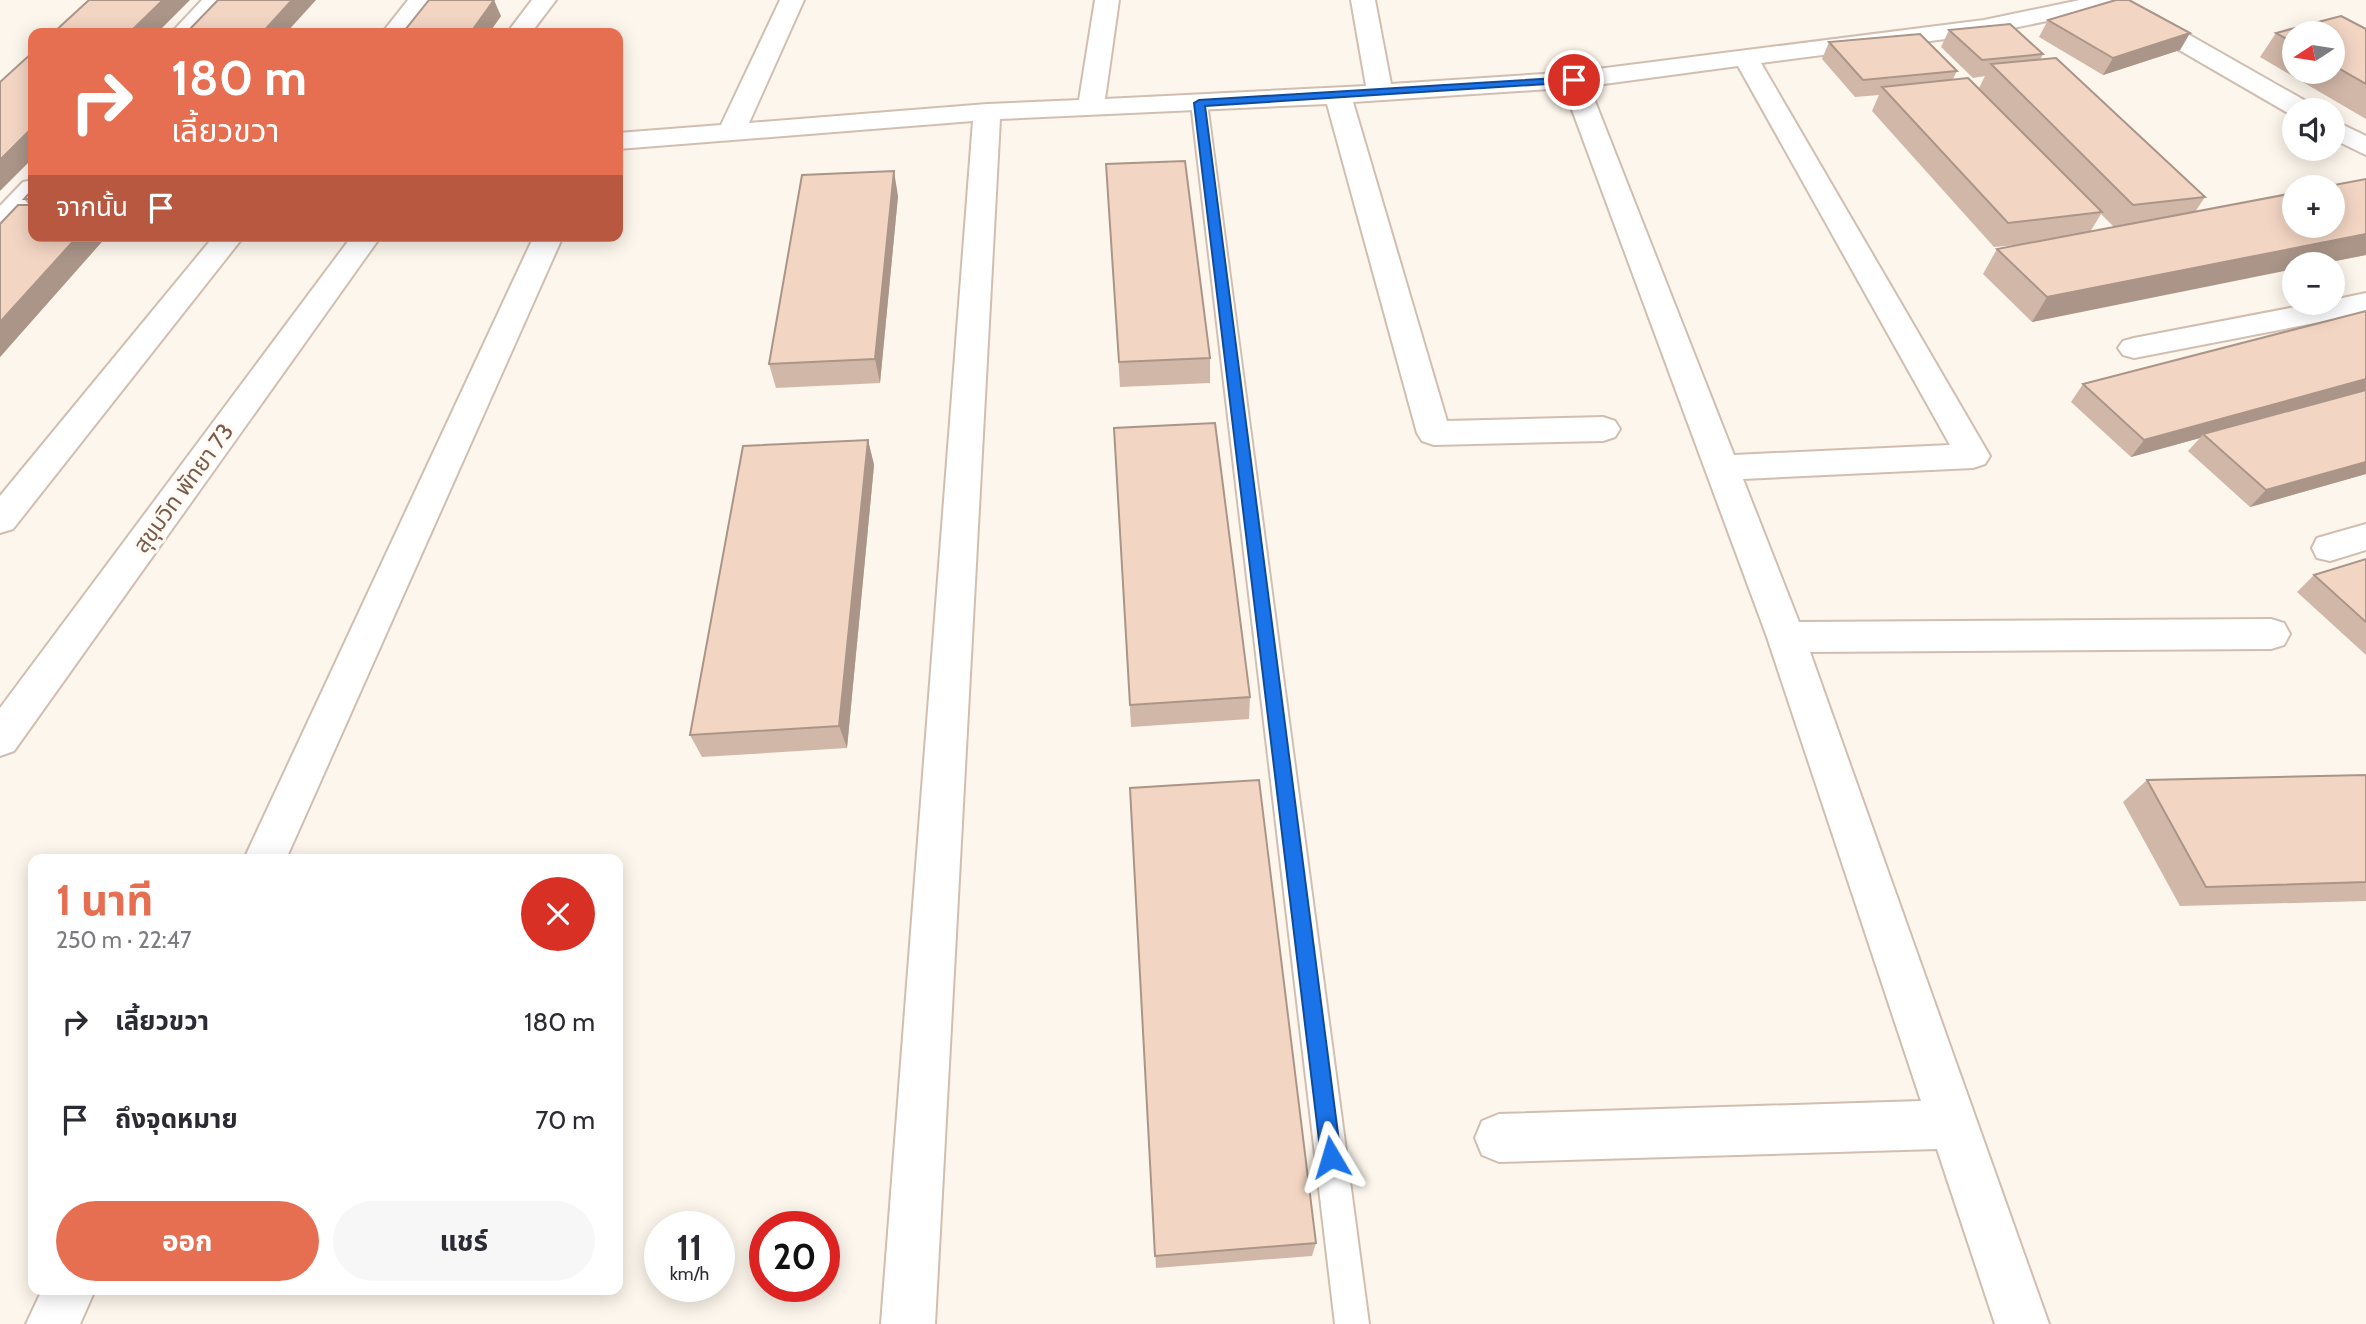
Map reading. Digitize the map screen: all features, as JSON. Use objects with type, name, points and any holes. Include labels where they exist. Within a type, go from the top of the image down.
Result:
[{"type":"street","points":[[188,28],[216,0]]},
{"type":"street","points":[[398,28],[421,0]]},
{"type":"street","points":[[523,28],[544,0]]},
{"type":"street","points":[[731,132],[792,0]]},
{"type":"street","points":[[1091,108],[1107,0]]},
{"type":"street","points":[[1363,0],[1380,93]]},
{"type":"street","points":[[623,141],[987,112],[1338,96],[1574,80],[1745,57],[1925,45],[1977,18],[2113,1],[2282,98]]},
{"type":"street","points":[[1723,468],[1973,456],[1745,57]]},
{"type":"street","points":[[1574,80],[1786,637],[2022,1324]]},
{"type":"street","points":[[1338,96],[1434,432],[1603,429]]},
{"type":"street","points":[[908,1324],[987,112]]},
{"type":"street","points":[[2345,135],[2366,147]]},
{"type":"street","points":[[0,222],[28,193]]},
{"type":"street","points":[[0,520],[225,242]]},
{"type":"street","name":"สุขุมวิท พัทยา 73","points":[[0,739],[363,242]]},
{"type":"street","points":[[267,854],[546,242]]},
{"type":"street","points":[[2134,348],[2366,303]]},
{"type":"street","points":[[2330,548],[2366,537]]},
{"type":"street","points":[[1786,637],[2271,634]]},
{"type":"street","points":[[1499,1138],[1953,1124]]},
{"type":"street","points":[[53,1324],[67,1295]]},
{"type":"lane","points":[[1199,103],[1352,1324]]},
{"type":"building","points":[[89,0],[163,0],[134,28],[58,28]]},
{"type":"building","points":[[218,0],[292,0],[267,28],[191,28]]},
{"type":"building","points":[[429,0],[494,0],[474,28],[407,28]]},
{"type":"building","points":[[2116,0],[2129,0],[2190,33],[2113,58],[2048,20]]},
{"type":"building","points":[[2341,16],[2366,29],[2366,84],[2345,72],[2345,21],[2322,21]]},
{"type":"building","points":[[2010,24],[2043,54],[1982,60],[1949,30]]},
{"type":"building","points":[[1920,34],[1957,71],[1863,80],[1829,42]]},
{"type":"building","points":[[28,57],[28,132],[0,160],[0,82]]},
{"type":"building","points":[[2056,58],[2205,197],[2133,205],[1991,64]]},
{"type":"building","points":[[1968,78],[2102,212],[2008,223],[1882,87]]},
{"type":"building","points":[[1185,161],[1210,358],[1119,362],[1106,164]]},
{"type":"building","points":[[894,171],[875,359],[769,364],[802,175]]},
{"type":"building","points":[[2366,179],[2366,234],[2047,297],[1997,249],[2282,195],[2282,238],[2345,238],[2345,183]]},
{"type":"building","points":[[18,205],[28,205],[28,242],[73,242],[0,322],[0,224]]},
{"type":"building","points":[[2366,311],[2366,379],[2144,440],[2083,384]]},
{"type":"building","points":[[2366,390],[2366,462],[2266,490],[2203,434]]},
{"type":"building","points":[[1215,423],[1250,697],[1130,705],[1114,428]]},
{"type":"building","points":[[868,440],[839,726],[690,735],[743,446]]},
{"type":"building","points":[[2366,559],[2366,622],[2314,575]]},
{"type":"building","points":[[2366,775],[2366,882],[2206,887],[2147,780]]},
{"type":"building","points":[[1259,780],[1316,1243],[1155,1256],[1130,788]]},
{"type":"route","points":[[1331,1157],[1199,103],[1574,80]]}]
